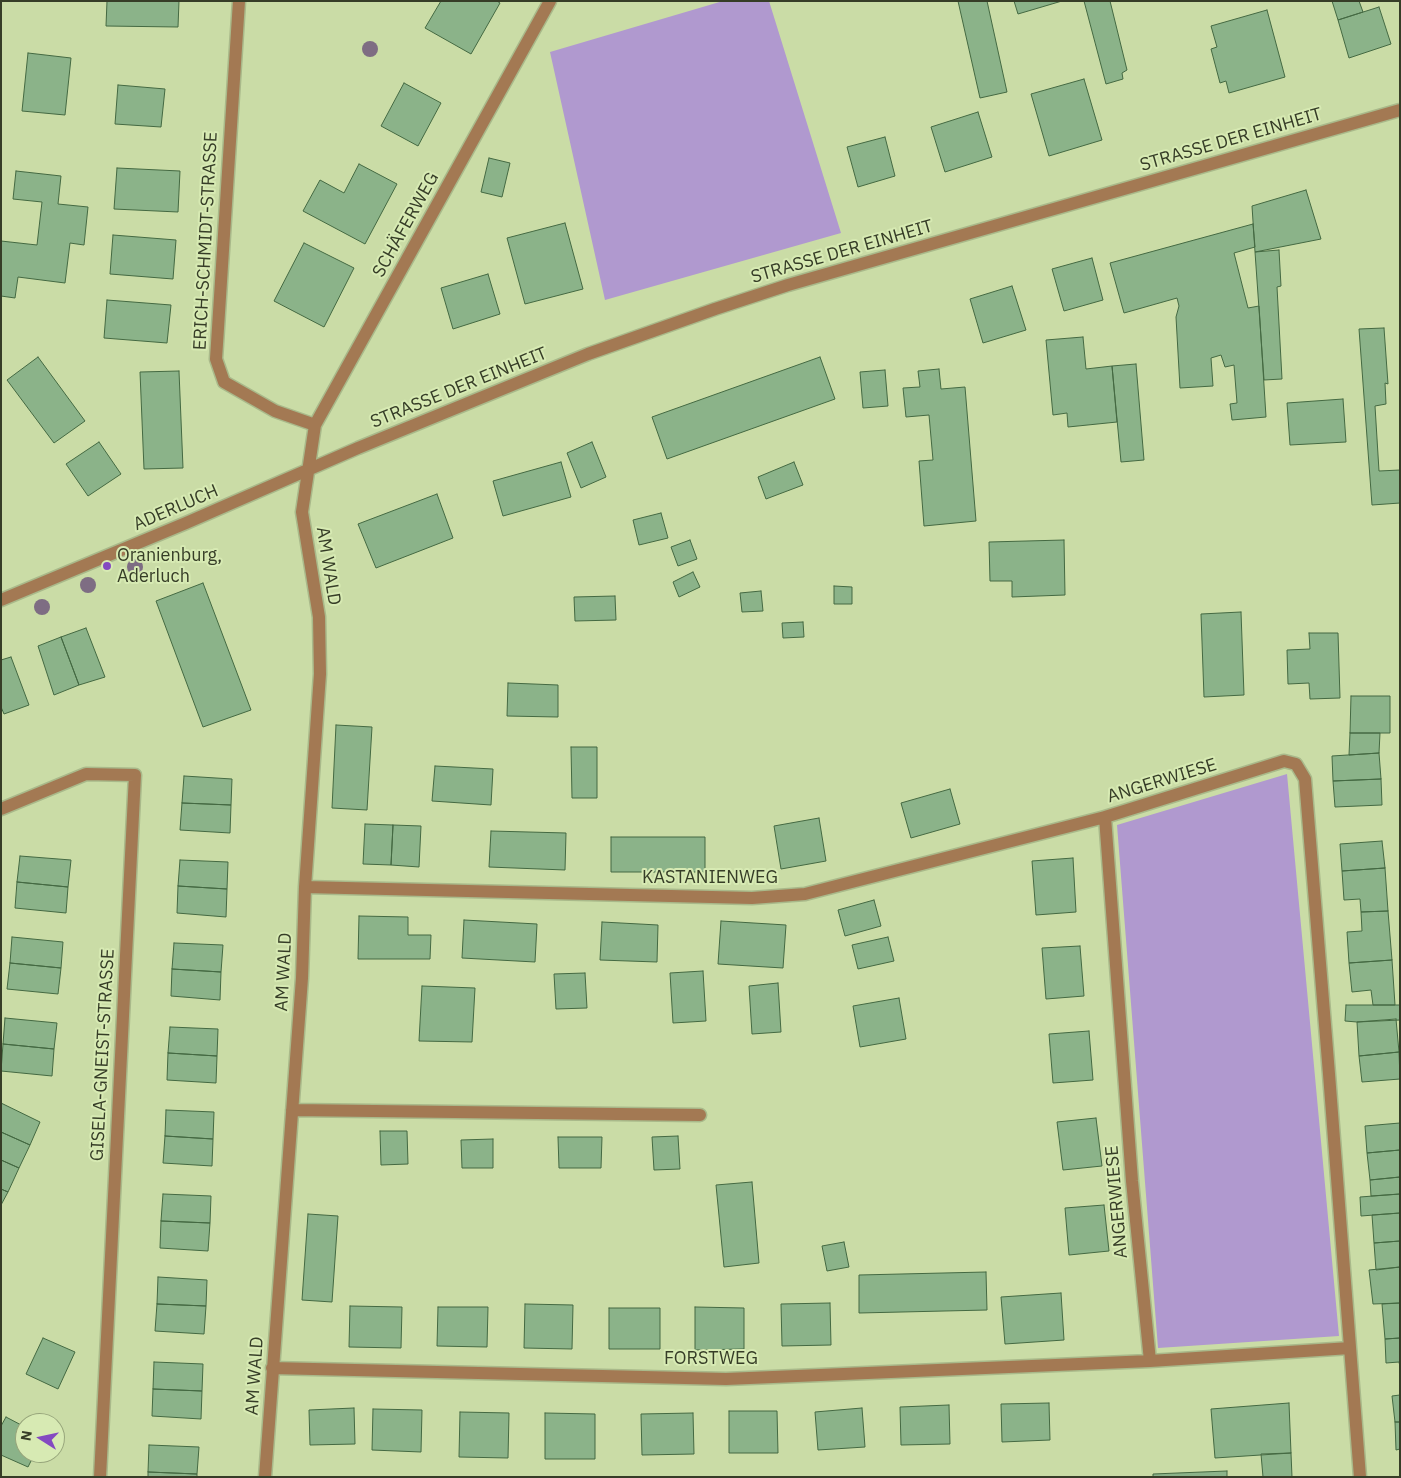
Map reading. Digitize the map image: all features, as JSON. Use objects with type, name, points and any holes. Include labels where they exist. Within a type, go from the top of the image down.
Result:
[{"type":"street","name":"ERICH-SCHMIDT-STRASSE","points":[[239,1],[216,359],[224,382],[274,411],[315,424]]},
{"type":"street","name":"SCHÄFERWEG","points":[[308,470],[315,424],[550,1]]},
{"type":"street","name":"STRASSE DER EINHEIT","points":[[308,470],[588,354],[715,309],[788,285],[1400,110]]},
{"type":"street","name":"ADERLUCH","points":[[1,600],[308,470]]},
{"type":"street","name":"AM WALD","points":[[265,1477],[302,978],[305,887],[320,674],[319,617],[302,512],[308,470]]},
{"type":"street","name":"ANGERWIESE","points":[[1150,1361],[1132,1181],[1105,817],[1284,761],[1296,764],[1305,779],[1360,1477]]},
{"type":"street","name":"GISELA-GNEIST-STRASSE","points":[[1,809],[86,774],[135,775],[100,1477]]},
{"type":"street","name":"KASTANIENWEG","points":[[305,887],[752,898],[805,894],[1105,817]]},
{"type":"street","points":[[292,1110],[700,1115]]},
{"type":"street","points":[[1150,1361],[1350,1348]]},
{"type":"street","name":"FORSTWEG","points":[[272,1368],[726,1378],[1150,1361]]},
{"type":"shaded area","points":[[723,1],[769,1],[841,233],[605,300],[550,52]]},
{"type":"shaded area","points":[[1287,774],[1339,1336],[1158,1348],[1117,825]]},
{"type":"building","points":[[107,1],[179,1],[178,27],[106,26]]},
{"type":"building","points":[[441,1],[497,1],[500,3],[471,54],[425,28]]},
{"type":"building","points":[[958,1],[987,1],[1007,92],[980,98]]},
{"type":"building","points":[[1014,1],[1062,1],[1018,14]]},
{"type":"building","points":[[1084,1],[1110,1],[1127,70],[1122,73],[1123,79],[1106,84]]},
{"type":"building","points":[[1332,1],[1359,1],[1363,12],[1338,20]]},
{"type":"building","points":[[1379,7],[1391,44],[1349,58],[1338,20]]},
{"type":"building","points":[[1267,10],[1285,77],[1229,93],[1226,81],[1220,83],[1211,49],[1217,47],[1211,26]]},
{"type":"building","points":[[28,53],[71,58],[65,115],[22,111]]},
{"type":"building","points":[[1084,79],[1102,140],[1049,156],[1031,94]]},
{"type":"building","points":[[404,83],[441,103],[418,146],[381,126]]},
{"type":"building","points":[[118,85],[165,89],[161,127],[115,124]]},
{"type":"building","points":[[978,112],[992,157],[945,172],[931,127]]},
{"type":"building","points":[[885,137],[895,176],[858,187],[847,147]]},
{"type":"building","points":[[489,158],[510,163],[502,197],[481,192]]},
{"type":"building","points":[[359,164],[397,184],[365,244],[303,211],[320,180],[344,193]]},
{"type":"building","points":[[117,168],[180,171],[178,212],[114,209]]},
{"type":"building","points":[[16,171],[61,176],[58,204],[88,207],[84,245],[70,243],[65,283],[18,277],[15,298],[1,296],[1,241],[37,245],[42,202],[13,199]]},
{"type":"building","points":[[1306,190],[1321,239],[1255,252],[1252,206]]},
{"type":"building","points":[[565,223],[583,289],[525,304],[507,238]]},
{"type":"building","points":[[1253,224],[1255,247],[1234,253],[1248,308],[1259,306],[1266,417],[1232,420],[1230,404],[1237,403],[1234,365],[1225,367],[1221,355],[1211,358],[1213,386],[1180,388],[1176,317],[1179,306],[1177,298],[1124,313],[1110,263]]},
{"type":"building","points":[[113,235],[176,240],[173,279],[110,274]]},
{"type":"building","points":[[304,243],[354,268],[324,327],[274,301]]},
{"type":"building","points":[[1279,250],[1281,286],[1277,287],[1282,379],[1264,380],[1255,252]]},
{"type":"building","points":[[1092,258],[1103,300],[1064,311],[1052,269]]},
{"type":"building","points":[[488,274],[500,314],[453,329],[441,288]]},
{"type":"building","points":[[1012,286],[1026,330],[983,343],[970,299]]},
{"type":"building","points":[[107,300],[171,305],[167,343],[104,338]]},
{"type":"building","points":[[1384,328],[1388,384],[1385,383],[1386,404],[1375,406],[1379,471],[1400,470],[1400,503],[1372,505],[1359,329]]},
{"type":"building","points":[[1083,337],[1086,369],[1112,366],[1117,422],[1068,427],[1067,413],[1053,415],[1046,340]]},
{"type":"building","points":[[38,357],[85,421],[54,443],[7,380]]},
{"type":"building","points":[[820,357],[835,399],[667,459],[652,417]]},
{"type":"building","points":[[1136,364],[1144,460],[1121,462],[1112,366]]},
{"type":"building","points":[[939,369],[941,389],[965,387],[976,521],[924,526],[919,461],[933,460],[929,415],[906,417],[903,388],[920,387],[918,371]]},
{"type":"building","points":[[885,370],[888,406],[863,408],[860,372]]},
{"type":"building","points":[[179,371],[183,468],[144,469],[140,372]]},
{"type":"building","points":[[1343,399],[1346,442],[1290,445],[1287,403]]},
{"type":"building","points":[[99,442],[121,474],[88,496],[66,464]]},
{"type":"building","points":[[592,442],[606,477],[581,488],[567,453]]},
{"type":"building","points":[[561,462],[571,497],[503,516],[493,481]]},
{"type":"building","points":[[794,462],[803,485],[766,499],[758,477]]},
{"type":"building","points":[[437,494],[453,538],[376,568],[358,524]]},
{"type":"building","points":[[661,513],[668,538],[639,545],[633,520]]},
{"type":"building","points":[[690,540],[697,559],[678,566],[671,547]]},
{"type":"building","points":[[1064,540],[1065,595],[1012,597],[1012,581],[990,581],[989,542]]},
{"type":"building","points":[[693,572],[700,587],[679,597],[673,582]]},
{"type":"building","points":[[203,583],[251,710],[203,727],[156,601]]},
{"type":"building","points":[[834,586],[852,587],[852,604],[834,604]]},
{"type":"building","points":[[761,591],[763,611],[742,612],[740,593]]},
{"type":"building","points":[[615,596],[616,620],[575,621],[574,597]]},
{"type":"building","points":[[1241,612],[1244,695],[1204,697],[1201,614]]},
{"type":"building","points":[[803,622],[804,637],[783,638],[782,623]]},
{"type":"building","points":[[86,628],[105,677],[79,685],[61,637]]},
{"type":"building","points":[[1309,633],[1338,633],[1340,698],[1310,699],[1309,683],[1288,684],[1287,650],[1310,649]]},
{"type":"building","points":[[61,637],[79,685],[54,695],[38,646]]},
{"type":"building","points":[[11,657],[29,705],[4,714],[1,707],[1,660]]},
{"type":"building","points":[[508,683],[558,685],[558,717],[507,716]]},
{"type":"building","points":[[1351,696],[1390,696],[1390,733],[1350,733]]},
{"type":"building","points":[[336,725],[372,727],[367,810],[332,808]]},
{"type":"building","points":[[1350,733],[1380,733],[1379,753],[1349,755]]},
{"type":"building","points":[[571,747],[597,747],[597,798],[572,798]]},
{"type":"building","points":[[1379,753],[1381,779],[1333,781],[1332,756]]},
{"type":"building","points":[[435,766],[493,769],[491,805],[432,801]]},
{"type":"building","points":[[184,776],[232,779],[231,805],[182,803]]},
{"type":"building","points":[[1381,779],[1382,805],[1335,807],[1333,781]]},
{"type":"building","points":[[950,789],[960,824],[911,838],[901,803]]},
{"type":"building","points":[[182,803],[231,805],[230,833],[180,830]]},
{"type":"building","points":[[819,818],[826,861],[781,869],[774,826]]},
{"type":"building","points":[[365,824],[393,825],[391,865],[363,864]]},
{"type":"building","points":[[393,825],[421,826],[419,867],[391,865]]},
{"type":"building","points":[[491,831],[566,833],[565,870],[489,867]]},
{"type":"building","points":[[611,837],[705,837],[705,872],[611,872]]},
{"type":"building","points":[[1382,841],[1385,868],[1342,871],[1340,844]]},
{"type":"building","points":[[20,856],[71,860],[68,887],[17,882]]},
{"type":"building","points":[[1073,858],[1076,912],[1036,915],[1032,861]]},
{"type":"building","points":[[180,860],[228,862],[227,889],[178,886]]},
{"type":"building","points":[[1385,868],[1388,911],[1361,912],[1360,899],[1344,900],[1342,871]]},
{"type":"building","points":[[17,882],[68,887],[66,913],[15,908]]},
{"type":"building","points":[[178,886],[227,889],[226,917],[177,913]]},
{"type":"building","points":[[874,900],[881,926],[845,936],[838,910]]},
{"type":"building","points":[[1388,911],[1392,960],[1349,963],[1347,932],[1362,931],[1361,912]]},
{"type":"building","points":[[359,916],[408,917],[408,935],[431,935],[430,959],[358,959]]},
{"type":"building","points":[[464,920],[537,924],[535,962],[462,958]]},
{"type":"building","points":[[721,921],[786,925],[783,968],[718,964]]},
{"type":"building","points":[[602,922],[658,925],[657,962],[600,960]]},
{"type":"building","points":[[12,937],[63,942],[61,968],[10,963]]},
{"type":"building","points":[[888,937],[894,961],[858,969],[852,945]]},
{"type":"building","points":[[174,943],[223,945],[221,972],[172,969]]},
{"type":"building","points":[[1080,946],[1084,996],[1046,999],[1042,948]]},
{"type":"building","points":[[1392,960],[1395,1005],[1373,1005],[1371,990],[1352,992],[1349,963]]},
{"type":"building","points":[[10,963],[61,968],[58,994],[7,989]]},
{"type":"building","points":[[172,969],[221,972],[220,1000],[171,996]]},
{"type":"building","points":[[703,971],[706,1021],[673,1023],[670,973]]},
{"type":"building","points":[[585,973],[587,1008],[556,1009],[554,974]]},
{"type":"building","points":[[778,983],[781,1032],[752,1034],[749,986]]},
{"type":"building","points":[[422,986],[475,988],[472,1042],[419,1041]]},
{"type":"building","points":[[899,998],[906,1039],[860,1047],[853,1006]]},
{"type":"building","points":[[1346,1005],[1400,1005],[1400,1020],[1345,1021]]},
{"type":"building","points":[[5,1018],[57,1023],[54,1049],[3,1044]]},
{"type":"building","points":[[1396,1019],[1399,1052],[1359,1056],[1357,1022]]},
{"type":"building","points":[[170,1027],[218,1029],[217,1056],[168,1053]]},
{"type":"building","points":[[1089,1031],[1093,1080],[1053,1083],[1049,1034]]},
{"type":"building","points":[[3,1044],[54,1049],[52,1076],[1,1071]]},
{"type":"building","points":[[1399,1052],[1400,1079],[1362,1082],[1359,1056]]},
{"type":"building","points":[[168,1053],[217,1056],[216,1083],[167,1080]]},
{"type":"building","points":[[1,1103],[40,1122],[30,1145],[1,1132]]},
{"type":"building","points":[[166,1110],[214,1112],[213,1139],[165,1136]]},
{"type":"building","points":[[1096,1118],[1102,1166],[1063,1170],[1057,1122]]},
{"type":"building","points":[[1400,1123],[1400,1150],[1367,1153],[1365,1126]]},
{"type":"building","points":[[380,1131],[407,1131],[408,1164],[381,1165]]},
{"type":"building","points":[[1,1132],[30,1145],[19,1168],[1,1160]]},
{"type":"building","points":[[165,1136],[213,1139],[212,1166],[163,1163]]},
{"type":"building","points":[[678,1136],[680,1169],[654,1170],[652,1137]]},
{"type":"building","points":[[558,1137],[602,1137],[601,1168],[559,1168]]},
{"type":"building","points":[[493,1139],[493,1168],[462,1168],[461,1140]]},
{"type":"building","points":[[1400,1150],[1400,1177],[1370,1180],[1367,1153]]},
{"type":"building","points":[[1,1160],[19,1168],[8,1192],[1,1189]]},
{"type":"building","points":[[1400,1177],[1400,1194],[1371,1196],[1370,1180]]},
{"type":"building","points":[[752,1182],[759,1263],[724,1267],[716,1185]]},
{"type":"building","points":[[1,1189],[8,1192],[1,1205]]},
{"type":"building","points":[[163,1194],[211,1196],[210,1223],[161,1221]]},
{"type":"building","points":[[1400,1194],[1400,1213],[1361,1216],[1360,1197]]},
{"type":"building","points":[[1104,1205],[1109,1251],[1069,1255],[1065,1208]]},
{"type":"building","points":[[1400,1213],[1400,1241],[1374,1243],[1372,1215]]},
{"type":"building","points":[[308,1214],[338,1216],[332,1302],[302,1300]]},
{"type":"building","points":[[161,1221],[210,1223],[208,1251],[160,1248]]},
{"type":"building","points":[[1400,1241],[1400,1267],[1376,1270],[1374,1243]]},
{"type":"building","points":[[844,1242],[849,1267],[827,1271],[822,1246]]},
{"type":"building","points":[[1400,1267],[1400,1303],[1373,1304],[1369,1270]]},
{"type":"building","points":[[986,1272],[987,1310],[859,1313],[859,1275]]},
{"type":"building","points":[[158,1277],[207,1280],[206,1306],[157,1304]]},
{"type":"building","points":[[1061,1293],[1064,1340],[1005,1344],[1001,1297]]},
{"type":"building","points":[[830,1303],[831,1345],[782,1346],[781,1304]]},
{"type":"building","points":[[1400,1303],[1400,1338],[1385,1339],[1382,1304]]},
{"type":"building","points":[[157,1304],[206,1306],[204,1334],[155,1331]]},
{"type":"building","points":[[525,1304],[573,1305],[572,1349],[524,1348]]},
{"type":"building","points":[[350,1306],[402,1307],[401,1348],[349,1347]]},
{"type":"building","points":[[438,1307],[488,1307],[487,1347],[437,1346]]},
{"type":"building","points":[[695,1307],[744,1308],[744,1349],[695,1350]]},
{"type":"building","points":[[609,1308],[660,1308],[660,1349],[609,1349]]},
{"type":"building","points":[[43,1338],[75,1352],[58,1389],[26,1374]]},
{"type":"building","points":[[1400,1338],[1400,1367],[1399,1362],[1386,1363],[1385,1339]]},
{"type":"building","points":[[154,1362],[203,1364],[202,1391],[153,1389]]},
{"type":"building","points":[[153,1389],[202,1391],[201,1419],[152,1416]]},
{"type":"building","points":[[1400,1395],[1400,1422],[1395,1422],[1392,1396]]},
{"type":"building","points":[[1049,1403],[1050,1440],[1002,1442],[1001,1404]]},
{"type":"building","points":[[1289,1403],[1291,1453],[1215,1458],[1211,1409]]},
{"type":"building","points":[[949,1405],[950,1444],[901,1445],[900,1407]]},
{"type":"building","points":[[354,1408],[355,1444],[310,1445],[309,1410]]},
{"type":"building","points":[[862,1408],[865,1447],[818,1450],[815,1412]]},
{"type":"building","points":[[373,1409],[422,1410],[421,1452],[372,1450]]},
{"type":"building","points":[[729,1411],[777,1411],[778,1453],[729,1453]]},
{"type":"building","points":[[460,1412],[509,1413],[508,1458],[459,1457]]},
{"type":"building","points":[[545,1413],[595,1414],[595,1459],[545,1459]]},
{"type":"building","points":[[693,1413],[694,1454],[642,1455],[641,1414]]},
{"type":"building","points":[[6,1417],[15,1422],[15,1461],[1,1455],[1,1426]]},
{"type":"building","points":[[1395,1422],[1400,1422],[1400,1449],[1396,1450]]},
{"type":"building","points":[[149,1445],[199,1447],[197,1474],[148,1472]]},
{"type":"building","points":[[1291,1453],[1292,1477],[1263,1477],[1261,1454]]},
{"type":"building","points":[[19,1463],[30,1463],[28,1467]]},
{"type":"building","points":[[1227,1471],[1227,1477],[1153,1477],[1153,1474]]},
{"type":"building","points":[[148,1472],[197,1474],[197,1477],[148,1477]]},
{"type":"place","name":"Oranienburg, Aderluch","points":[[107,566]]}]
